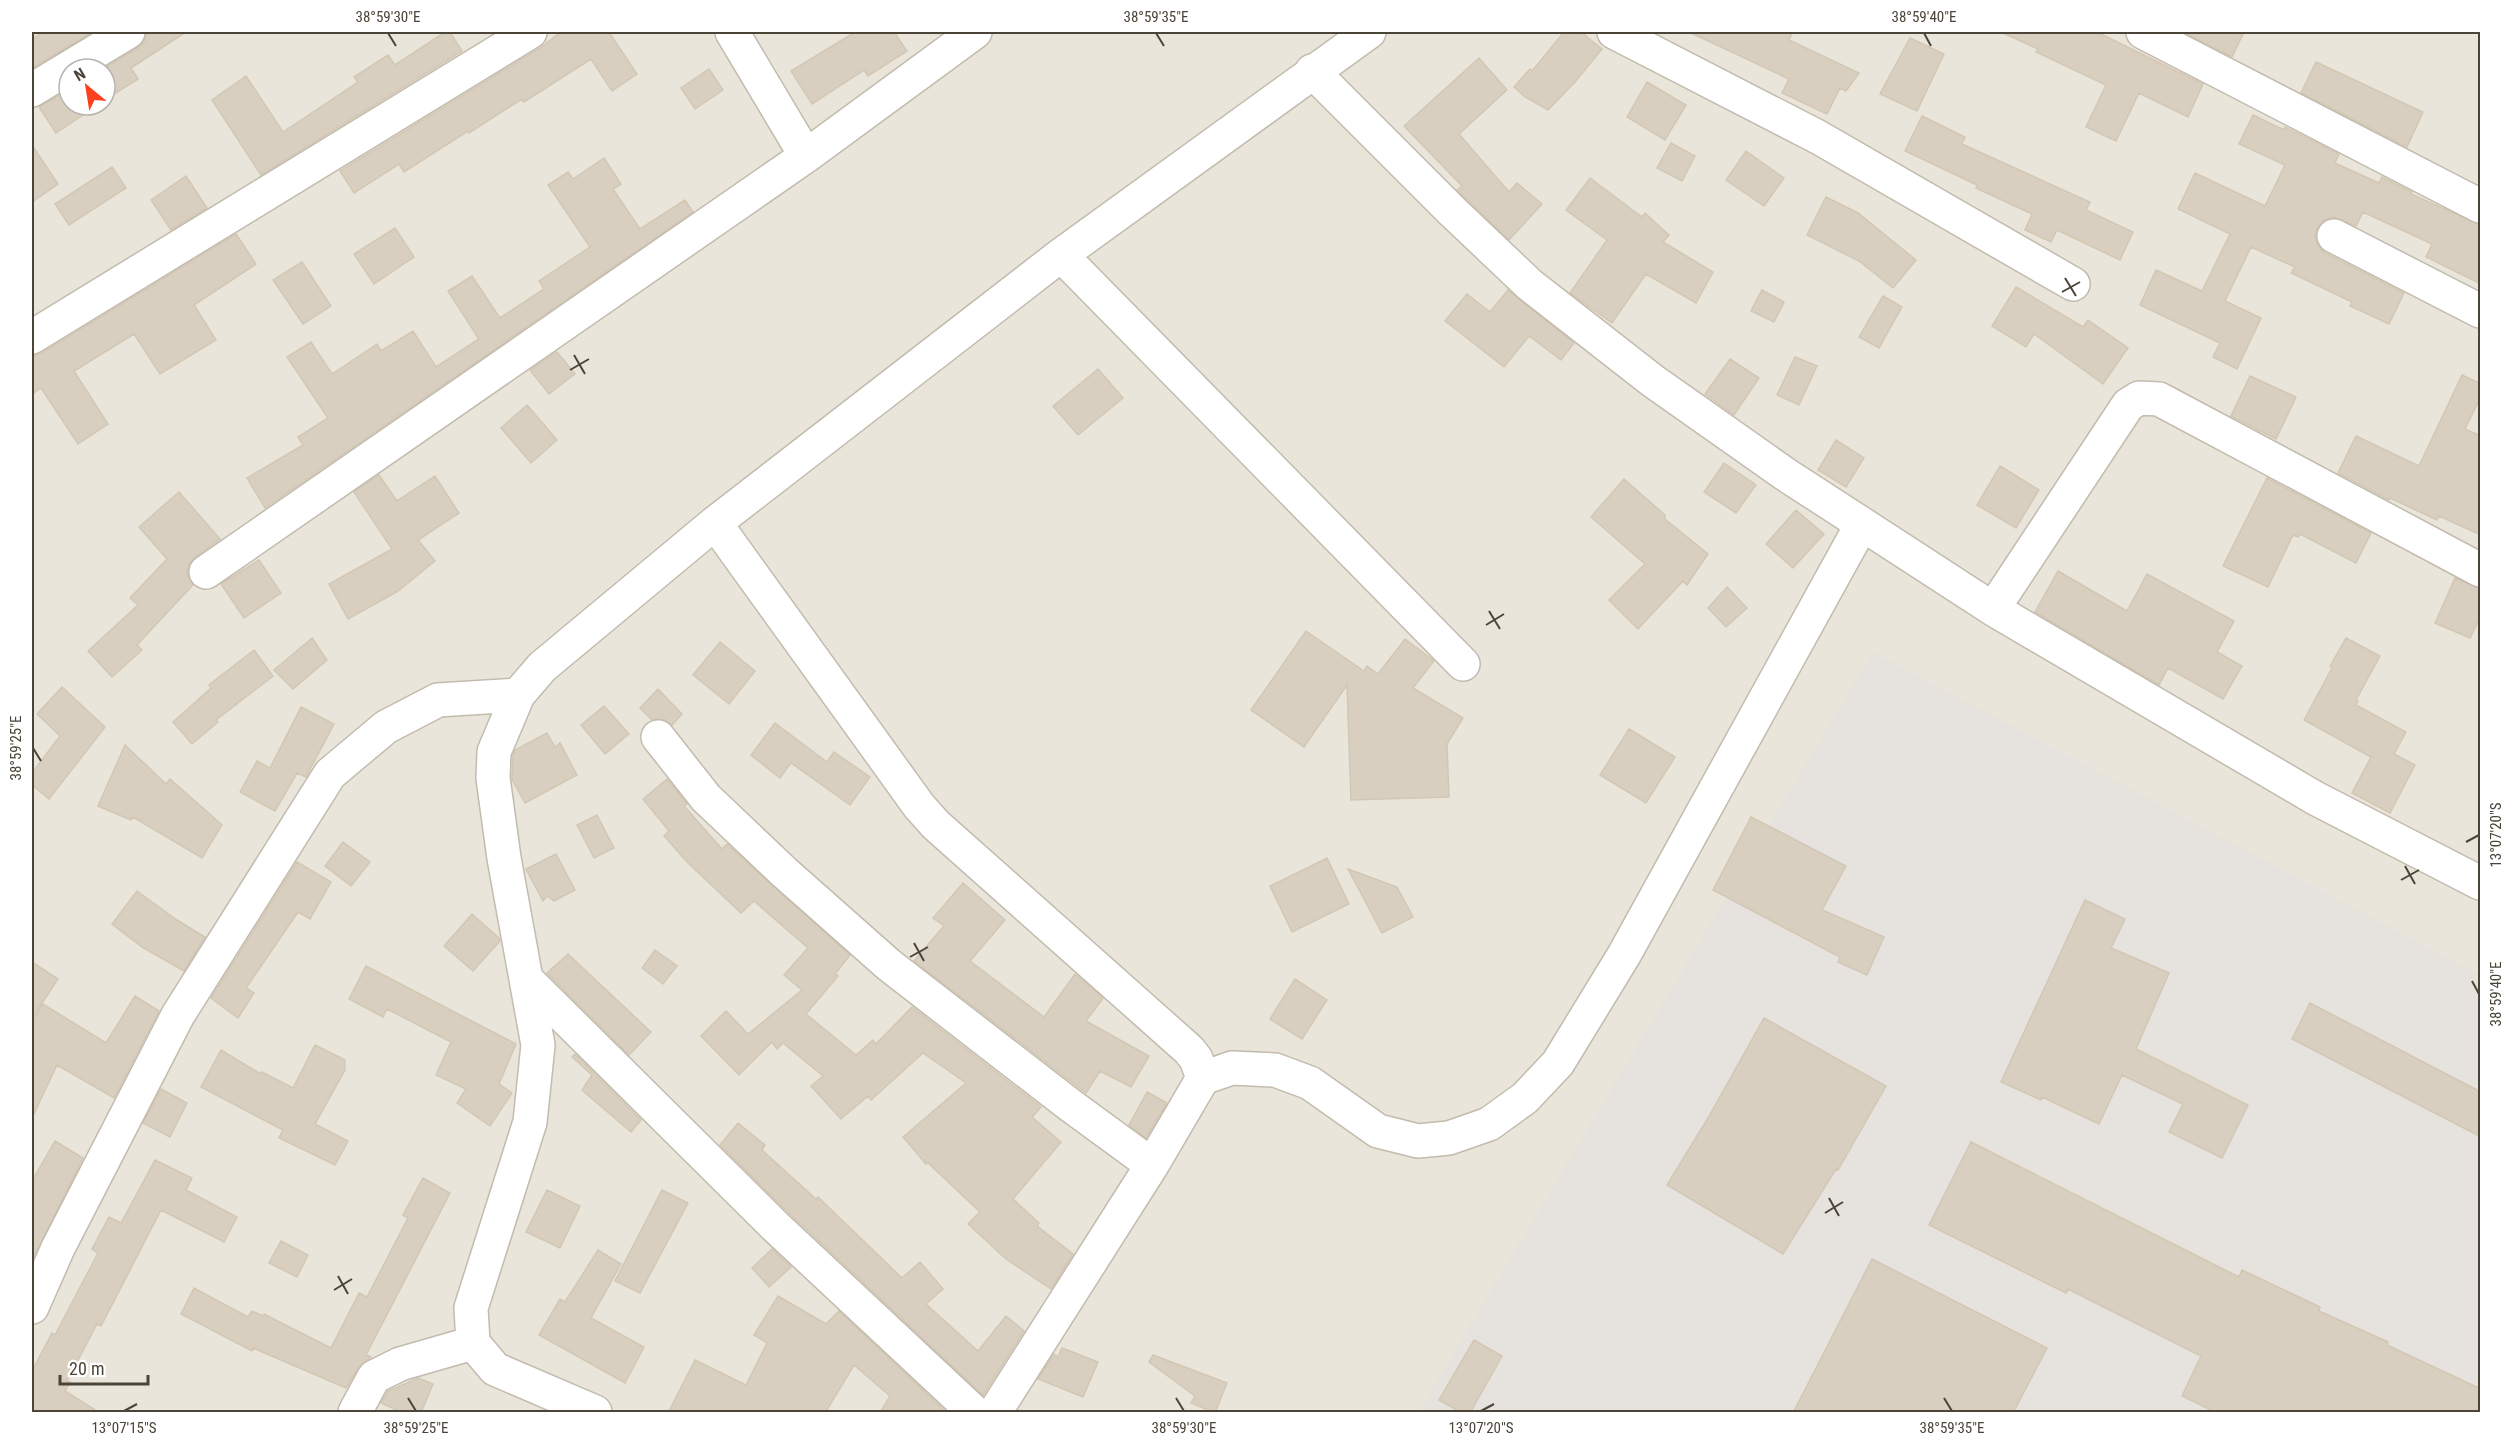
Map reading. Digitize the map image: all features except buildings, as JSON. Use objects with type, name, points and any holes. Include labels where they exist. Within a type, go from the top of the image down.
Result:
[{"type":"street","points":[[32,90],[128,32]]},
{"type":"street","points":[[32,337],[530,32]]},
{"type":"street","points":[[732,32],[806,156]]},
{"type":"street","points":[[206,572],[806,156],[975,32]]},
{"type":"street","points":[[595,1413],[495,1369],[473,1343],[471,1308],[530,1122],[538,1045],[493,778],[494,752],[519,695],[542,667],[715,523],[1061,255],[1312,71],[1369,32]]},
{"type":"street","points":[[1614,32],[1818,137],[2073,284]]},
{"type":"street","points":[[2143,32],[2481,206]]},
{"type":"street","points":[[1312,71],[1453,212],[1530,285],[1653,381],[1785,474],[1993,609],[2315,798],[2481,883]]},
{"type":"street","points":[[2334,236],[2479,306]]},
{"type":"street","points":[[1061,255],[1463,664]]},
{"type":"street","points":[[1993,609],[2128,405],[2139,398],[2159,399],[2481,570]]},
{"type":"street","points":[[715,523],[930,819],[1189,1050],[1196,1059],[1203,1078]]},
{"type":"street","points":[[995,1413],[1152,1165],[1203,1078],[1232,1068],[1275,1070],[1310,1083],[1378,1131],[1418,1141],[1449,1138],[1489,1124],[1525,1098],[1558,1063],[1624,955],[1862,524]]},
{"type":"street","points":[[32,1307],[58,1248],[178,1016],[330,774],[386,727],[438,700],[519,695]]},
{"type":"street","points":[[658,737],[706,798],[784,872],[889,965],[1070,1105],[1152,1165]]},
{"type":"street","points":[[526,979],[775,1226],[974,1413]]},
{"type":"street","points":[[355,1413],[374,1377],[400,1364],[473,1343]]},
{"type":"shaded area","points":[[32,32],[2480,32],[2480,1412],[32,1412]]},
{"type":"shaded area","points":[[1873,652],[2480,975],[2480,1412],[1418,1412]]}]
